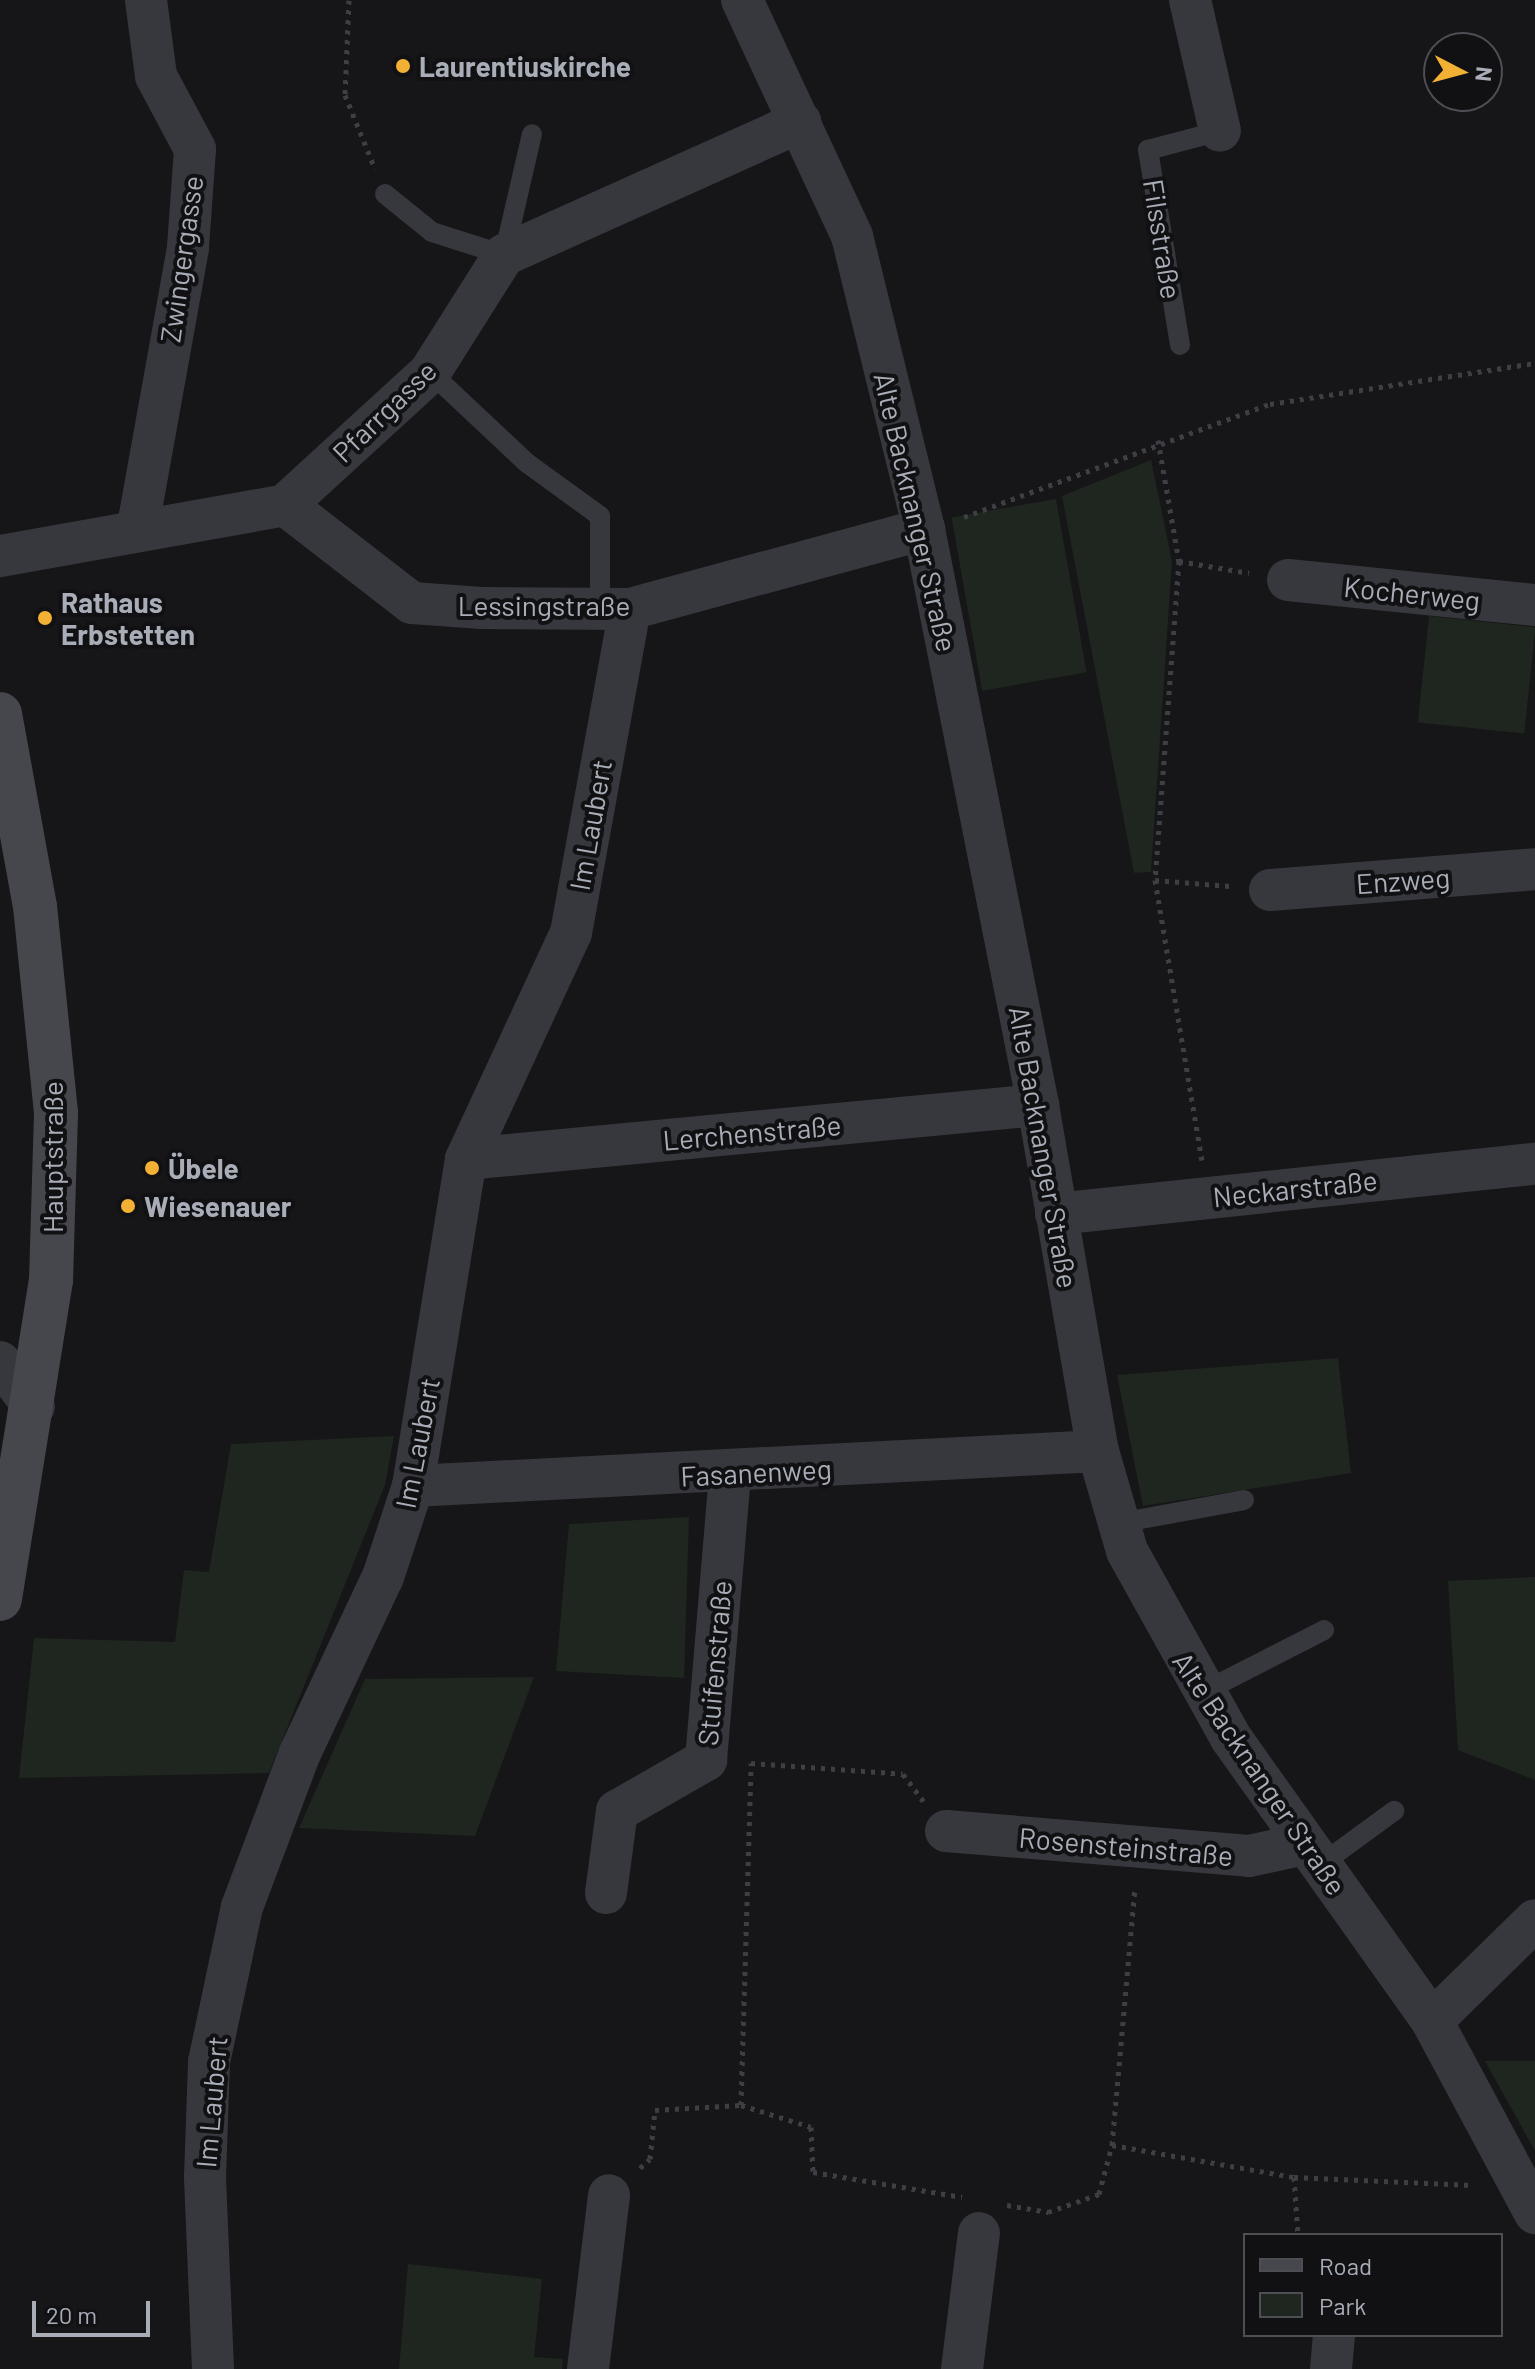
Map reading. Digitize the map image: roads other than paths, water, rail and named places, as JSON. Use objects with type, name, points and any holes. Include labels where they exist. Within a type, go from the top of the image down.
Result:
[{"type":"street","name":"Zwingergasse","points":[[138,526],[188,247],[195,149],[156,76],[146,0]]},
{"type":"street","name":"Alte Backnanger Straße","points":[[742,0],[852,236],[924,529],[1038,1105],[1098,1451],[1119,1523],[1161,1623],[1203,1692],[1312,1855],[1432,2021],[1528,2201]]},
{"type":"street","name":"Filsstraße","points":[[1190,0],[1220,131]]},
{"type":"street","points":[[504,255],[800,122]]},
{"type":"street","name":"Pfarrgasse","points":[[285,505],[430,372],[504,255]]},
{"type":"street","points":[[0,556],[138,526],[285,505]]},
{"type":"street","name":"Lessingstraße","points":[[285,505],[412,603],[615,609],[924,529]]},
{"type":"street","name":"Kocherweg","points":[[1288,580],[1535,605]]},
{"type":"street","name":"Im Laubert","points":[[213,2369],[205,2177],[209,2062],[242,1907],[300,1753],[383,1577],[413,1486],[466,1159],[571,933],[615,609]]},
{"type":"street","name":"Hauptstraße","points":[[0,714],[35,906],[56,1113],[51,1280],[34,1407],[0,1599]]},
{"type":"street","name":"Enzweg","points":[[1270,890],[1535,869]]},
{"type":"street","name":"Lerchenstraße","points":[[466,1159],[1038,1105]]},
{"type":"street","name":"Neckarstraße","points":[[1056,1214],[1535,1164]]},
{"type":"street","points":[[0,1362],[34,1407]]},
{"type":"street","name":"Fasanenweg","points":[[413,1486],[730,1475],[1098,1451]]},
{"type":"street","name":"Stuifenstraße","points":[[606,1893],[617,1811],[706,1760],[730,1475]]},
{"type":"street","name":"Rosensteinstraße","points":[[946,1831],[1139,1851],[1249,1856],[1312,1855]]},
{"type":"street","points":[[1432,2021],[1535,1920]]},
{"type":"street","points":[[588,2369],[609,2195]]},
{"type":"street","points":[[962,2369],[981,2211]]},
{"type":"street","points":[[1331,2369],[1334,2337]]},
{"type":"lane","name":"Filsstraße","points":[[1180,345],[1148,150],[1220,131]]},
{"type":"lane","points":[[385,194],[432,232],[504,255],[532,134]]},
{"type":"lane","points":[[430,372],[527,463],[600,516],[615,609]]},
{"type":"lane","points":[[1119,1523],[1244,1500]]},
{"type":"lane","points":[[1203,1692],[1324,1630]]},
{"type":"lane","points":[[1312,1855],[1394,1811]]},
{"type":"place","name":"Laurentiuskirche","points":[[403,66]]},
{"type":"place","name":"Rathaus Erbstetten","points":[[45,618]]},
{"type":"place","name":"Übele","points":[[152,1168]]},
{"type":"place","name":"Wiesenauer","points":[[128,1206]]}]
